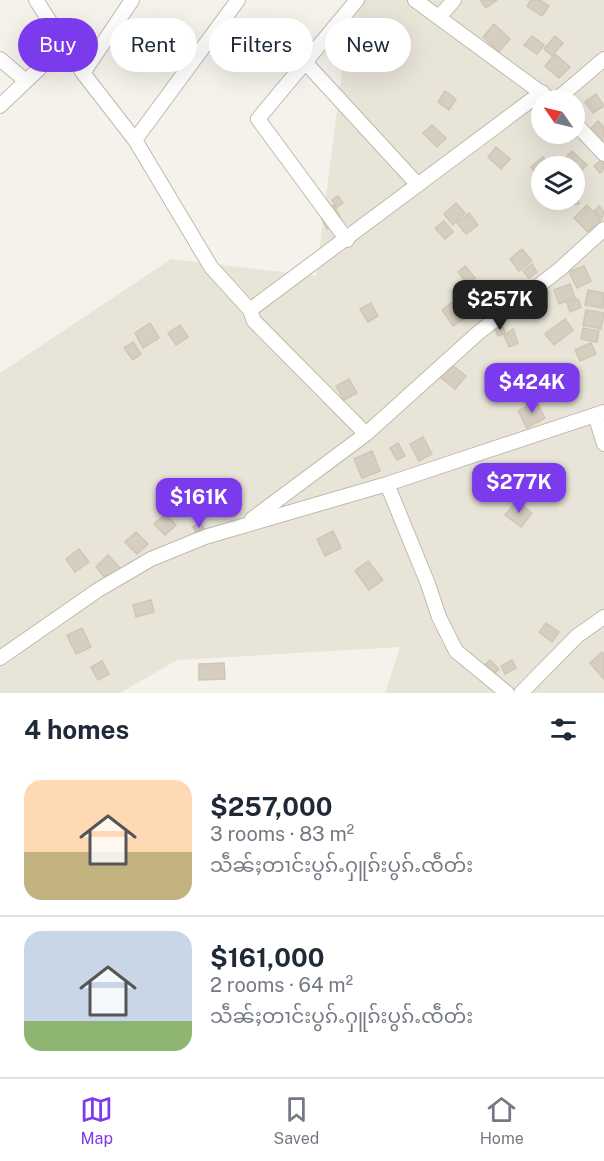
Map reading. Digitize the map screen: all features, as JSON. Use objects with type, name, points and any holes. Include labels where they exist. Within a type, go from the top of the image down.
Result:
[{"type":"street","points":[[36,0],[48,18]]},
{"type":"street","points":[[132,0],[83,73],[135,140],[210,267],[250,310],[254,321],[366,434]]},
{"type":"street","points":[[135,140],[238,0]]},
{"type":"street","points":[[313,52],[357,0]]},
{"type":"street","points":[[415,0],[538,90]]},
{"type":"street","points":[[439,17],[454,0]]},
{"type":"street","points":[[0,58],[26,81]]},
{"type":"street","points":[[568,90],[604,59]]},
{"type":"street","points":[[313,71],[418,185]]},
{"type":"street","points":[[0,106],[35,72]]},
{"type":"street","points":[[297,72],[258,119],[347,240]]},
{"type":"street","points":[[250,310],[418,185],[531,106]]},
{"type":"street","points":[[585,134],[604,154]]},
{"type":"street","points":[[244,525],[366,434],[478,333],[560,269],[604,229]]},
{"type":"street","points":[[1,656],[98,590],[152,559],[205,537],[387,483],[600,414],[604,444]]},
{"type":"street","points":[[387,483],[439,617],[456,651],[507,693]]},
{"type":"street","points":[[521,693],[578,636],[604,617]]},
{"type":"shaded area","points":[[351,0],[604,0],[604,693],[385,693],[400,647],[177,660],[120,693],[0,693],[0,373],[171,259],[316,276],[342,72],[411,72],[411,18],[349,18]]},
{"type":"building","points":[[480,0],[497,0],[486,8]]},
{"type":"building","points":[[531,0],[540,0],[549,6],[542,16],[527,6]]},
{"type":"building","points":[[494,24],[510,39],[499,52],[483,37]]},
{"type":"building","points":[[532,36],[544,45],[537,54],[524,45]]},
{"type":"building","points":[[555,36],[563,43],[552,56],[544,49]]},
{"type":"building","points":[[555,54],[570,67],[559,78],[545,66]]},
{"type":"building","points":[[445,91],[456,99],[449,110],[438,102]]},
{"type":"building","points":[[596,94],[604,106],[593,113],[585,102]]},
{"type":"building","points":[[598,121],[604,127],[602,145],[588,132]]},
{"type":"building","points":[[432,125],[446,138],[437,147],[423,133]]},
{"type":"building","points":[[496,147],[510,159],[501,169],[488,157]]},
{"type":"building","points":[[572,151],[577,156],[567,156]]},
{"type":"building","points":[[603,158],[604,169],[600,173],[594,166]]},
{"type":"building","points":[[338,196],[343,203],[337,207],[332,200]]},
{"type":"building","points":[[456,203],[465,213],[453,225],[444,214]]},
{"type":"building","points":[[334,205],[342,221],[327,229],[319,213]]},
{"type":"building","points":[[587,205],[601,220],[588,232],[574,218],[585,210]]},
{"type":"building","points":[[599,206],[604,212],[602,218],[594,211]]},
{"type":"building","points":[[469,213],[478,225],[466,234],[457,223]]},
{"type":"building","points":[[444,221],[453,232],[445,239],[435,228]]},
{"type":"building","points":[[522,249],[532,261],[519,271],[510,259]]},
{"type":"building","points":[[532,264],[537,272],[529,278],[523,271]]},
{"type":"building","points":[[465,266],[475,278],[468,284],[458,272]]},
{"type":"building","points":[[584,266],[591,281],[577,288],[569,272]]},
{"type":"building","points":[[570,284],[575,298],[559,304],[554,290]]},
{"type":"building","points":[[588,290],[604,293],[603,308],[585,305]]},
{"type":"building","points":[[578,299],[581,307],[570,312],[567,303]]},
{"type":"building","points":[[454,301],[465,318],[453,326],[442,310]]},
{"type":"building","points":[[371,303],[378,316],[368,322],[360,309]]},
{"type":"building","points":[[586,310],[604,313],[601,329],[583,325]]},
{"type":"building","points":[[565,319],[573,330],[554,345],[545,334]]},
{"type":"building","points":[[150,323],[159,338],[143,348],[135,333]]},
{"type":"building","points":[[180,325],[188,337],[176,345],[168,333]]},
{"type":"building","points":[[503,327],[505,333],[498,336],[495,329]]},
{"type":"building","points":[[583,328],[599,331],[597,342],[581,339]]},
{"type":"building","points":[[513,329],[518,343],[509,347],[504,335]]},
{"type":"building","points":[[133,342],[141,354],[133,360],[124,348]]},
{"type":"building","points":[[591,343],[596,354],[580,361],[575,350]]},
{"type":"building","points":[[451,364],[466,376],[455,389],[440,377]]},
{"type":"building","points":[[349,379],[357,393],[344,400],[336,386]]},
{"type":"building","points":[[536,401],[545,418],[527,428],[518,411]]},
{"type":"building","points":[[423,437],[432,454],[419,461],[410,444]]},
{"type":"building","points":[[398,443],[405,456],[397,460],[390,448]]},
{"type":"building","points":[[372,451],[380,471],[362,478],[354,459]]},
{"type":"building","points":[[210,479],[220,492],[198,510],[187,497]]},
{"type":"building","points":[[217,497],[225,507],[215,516],[207,505]]},
{"type":"building","points":[[517,501],[532,513],[521,527],[505,515]]},
{"type":"building","points":[[165,514],[176,525],[165,535],[154,524]]},
{"type":"building","points":[[200,522],[205,531],[198,535],[193,527]]},
{"type":"building","points":[[333,531],[341,548],[325,556],[317,539]]},
{"type":"building","points":[[136,532],[148,544],[137,554],[125,542]]},
{"type":"building","points":[[79,549],[89,562],[75,572],[66,559]]},
{"type":"building","points":[[108,555],[120,568],[107,580],[96,567]]},
{"type":"building","points":[[368,561],[383,580],[369,590],[355,571]]},
{"type":"building","points":[[151,600],[154,612],[136,617],[133,605]]},
{"type":"building","points":[[546,623],[559,632],[552,642],[539,632]]},
{"type":"building","points":[[82,628],[91,647],[76,654],[67,635]]},
{"type":"building","points":[[602,652],[604,654],[604,679],[590,663]]},
{"type":"building","points":[[490,660],[499,669],[491,677],[482,668]]},
{"type":"building","points":[[512,660],[516,668],[505,674],[501,666]]},
{"type":"building","points":[[102,661],[109,674],[98,680],[91,667]]},
{"type":"building","points":[[224,663],[225,679],[199,680],[199,664]]}]
